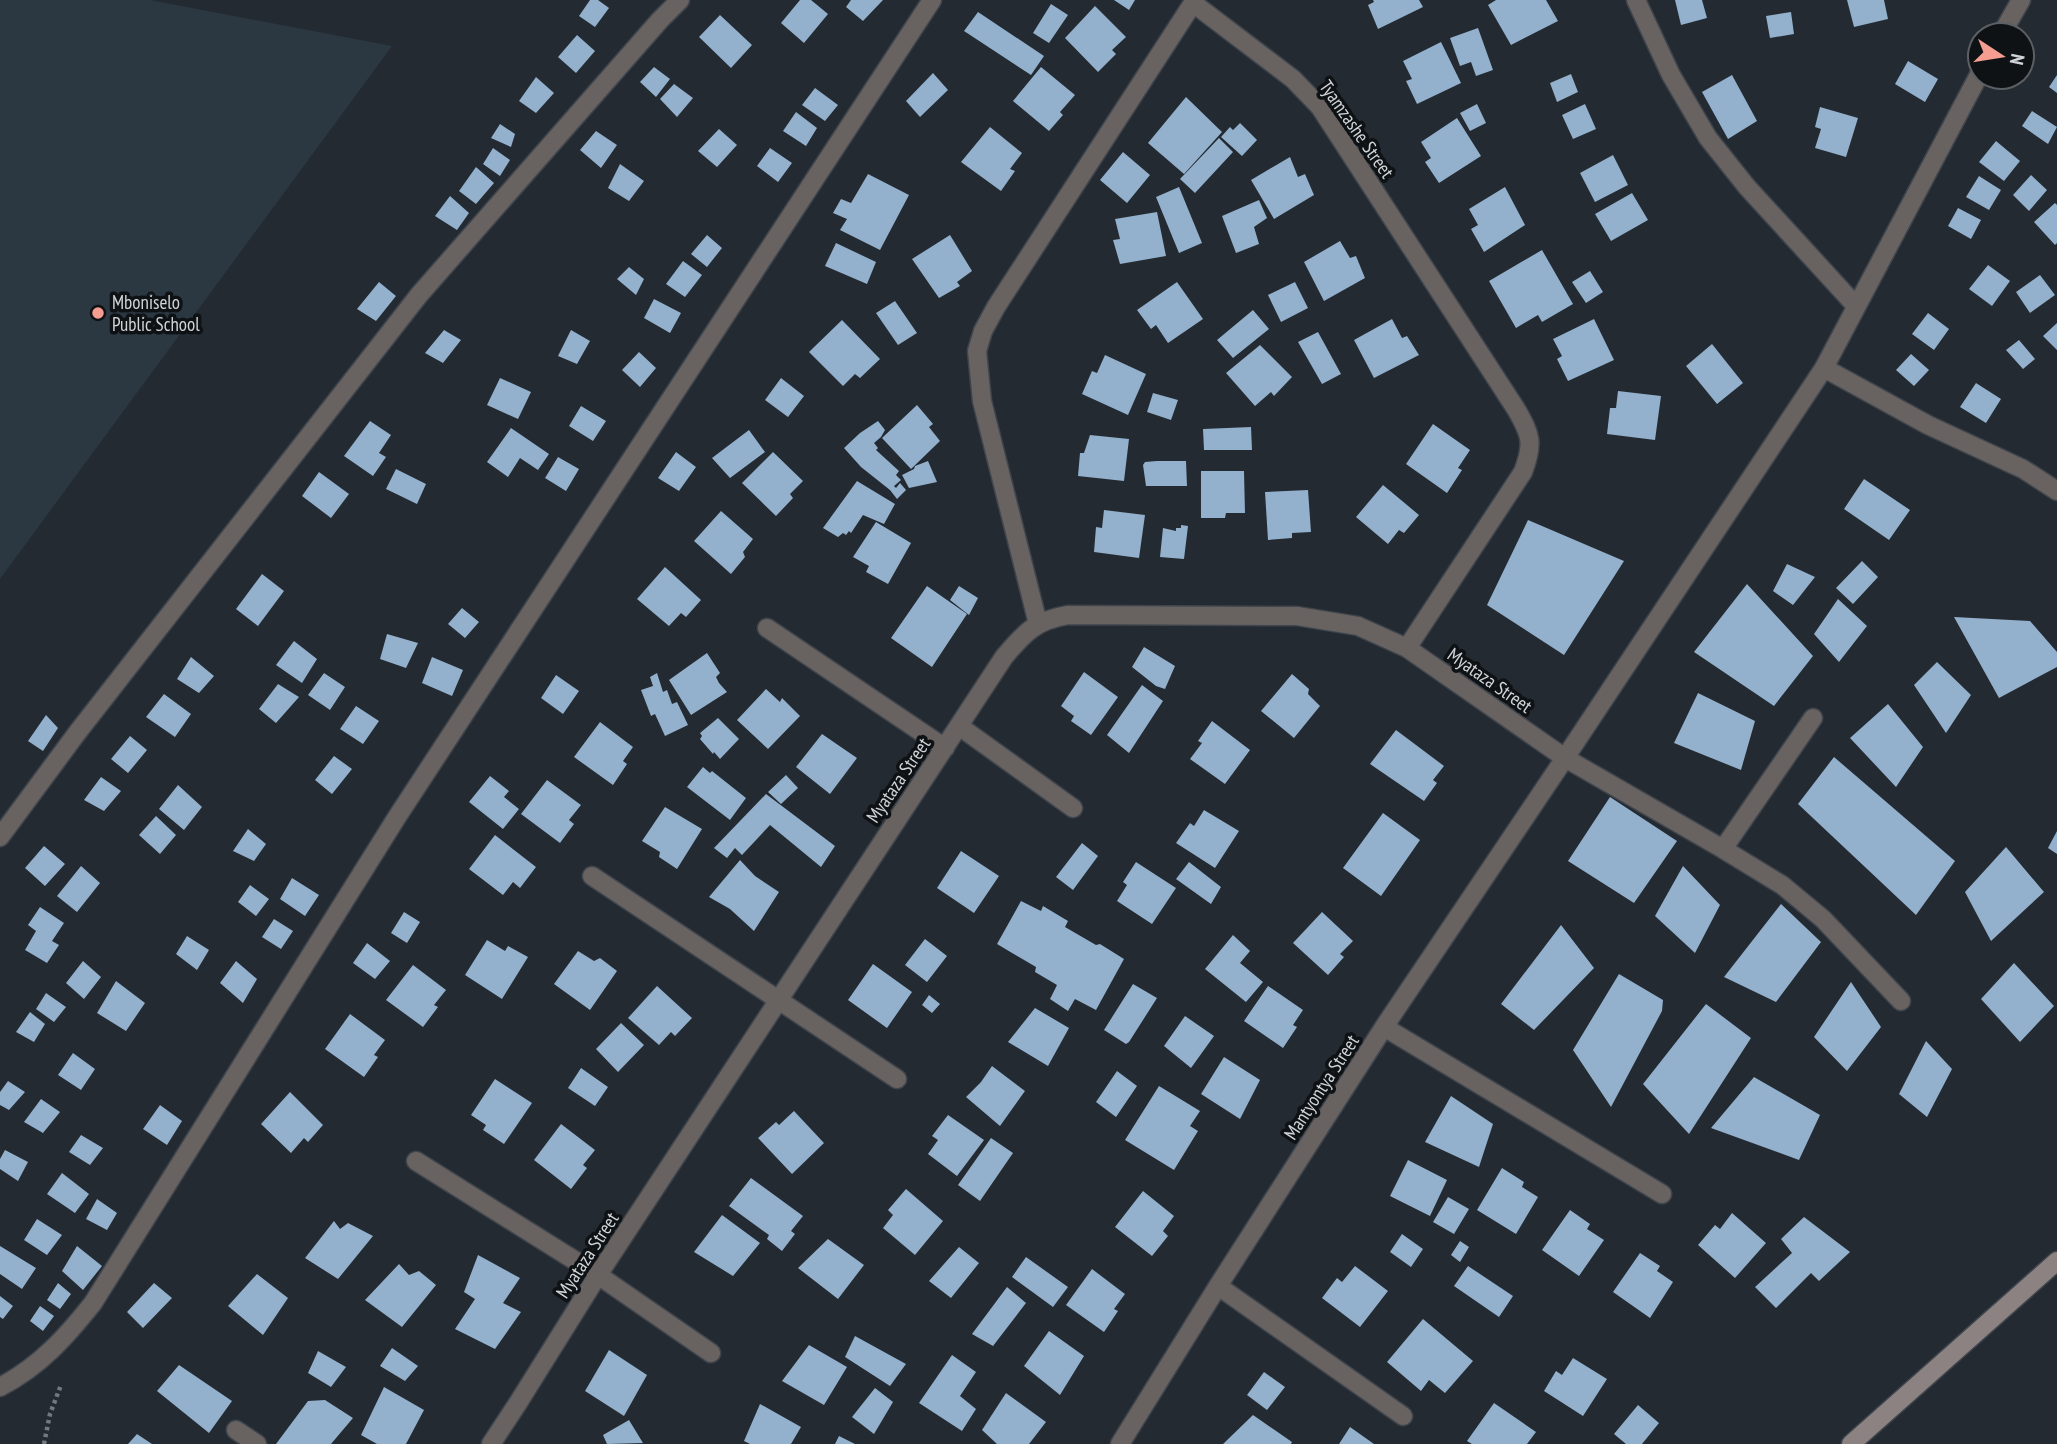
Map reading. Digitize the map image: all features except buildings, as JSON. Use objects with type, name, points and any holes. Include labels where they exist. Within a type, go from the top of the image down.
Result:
[{"type":"main road","points":[[1851,1444],[2057,1261]]},
{"type":"street","points":[[0,837],[77,733],[419,295],[680,0]]},
{"type":"street","points":[[0,1387],[60,1343],[93,1303],[397,817],[932,0]]},
{"type":"street","points":[[1636,0],[1671,75],[1708,138],[1747,187],[1856,306]]},
{"type":"street","points":[[2009,21],[2021,0]]},
{"type":"street","name":"Tyamzashe Street","points":[[1038,624],[982,401],[977,351],[983,331],[996,307],[1194,2],[1293,79],[1320,107],[1528,430],[1531,444],[1523,472],[1407,648]]},
{"type":"street","name":"Mantyontya Street","points":[[1120,1444],[1384,1027],[1824,368],[1970,91]]},
{"type":"street","points":[[1824,368],[1928,425],[2023,469],[2057,491]]},
{"type":"street","name":"Myataza Street","points":[[491,1444],[598,1275],[1004,657],[1026,632],[1054,617],[1297,616],[1358,626],[1407,648],[1565,758],[1782,885],[1823,919],[1901,1001]]},
{"type":"street","points":[[766,628],[945,748]]},
{"type":"street","points":[[1723,849],[1813,718]]},
{"type":"street","points":[[959,726],[1073,808]]},
{"type":"street","points":[[592,876],[897,1079]]},
{"type":"street","points":[[1384,1027],[1662,1194]]},
{"type":"street","points":[[415,1161],[598,1275],[710,1353]]},
{"type":"street","points":[[1218,1286],[1402,1416]]},
{"type":"street","points":[[236,1430],[257,1444]]},
{"type":"shaded area","name":"Mboniselo Public School","points":[[0,0],[150,0],[392,46],[0,579]]},
{"type":"place","name":"Mboniselo Public School","points":[[98,313]]}]
